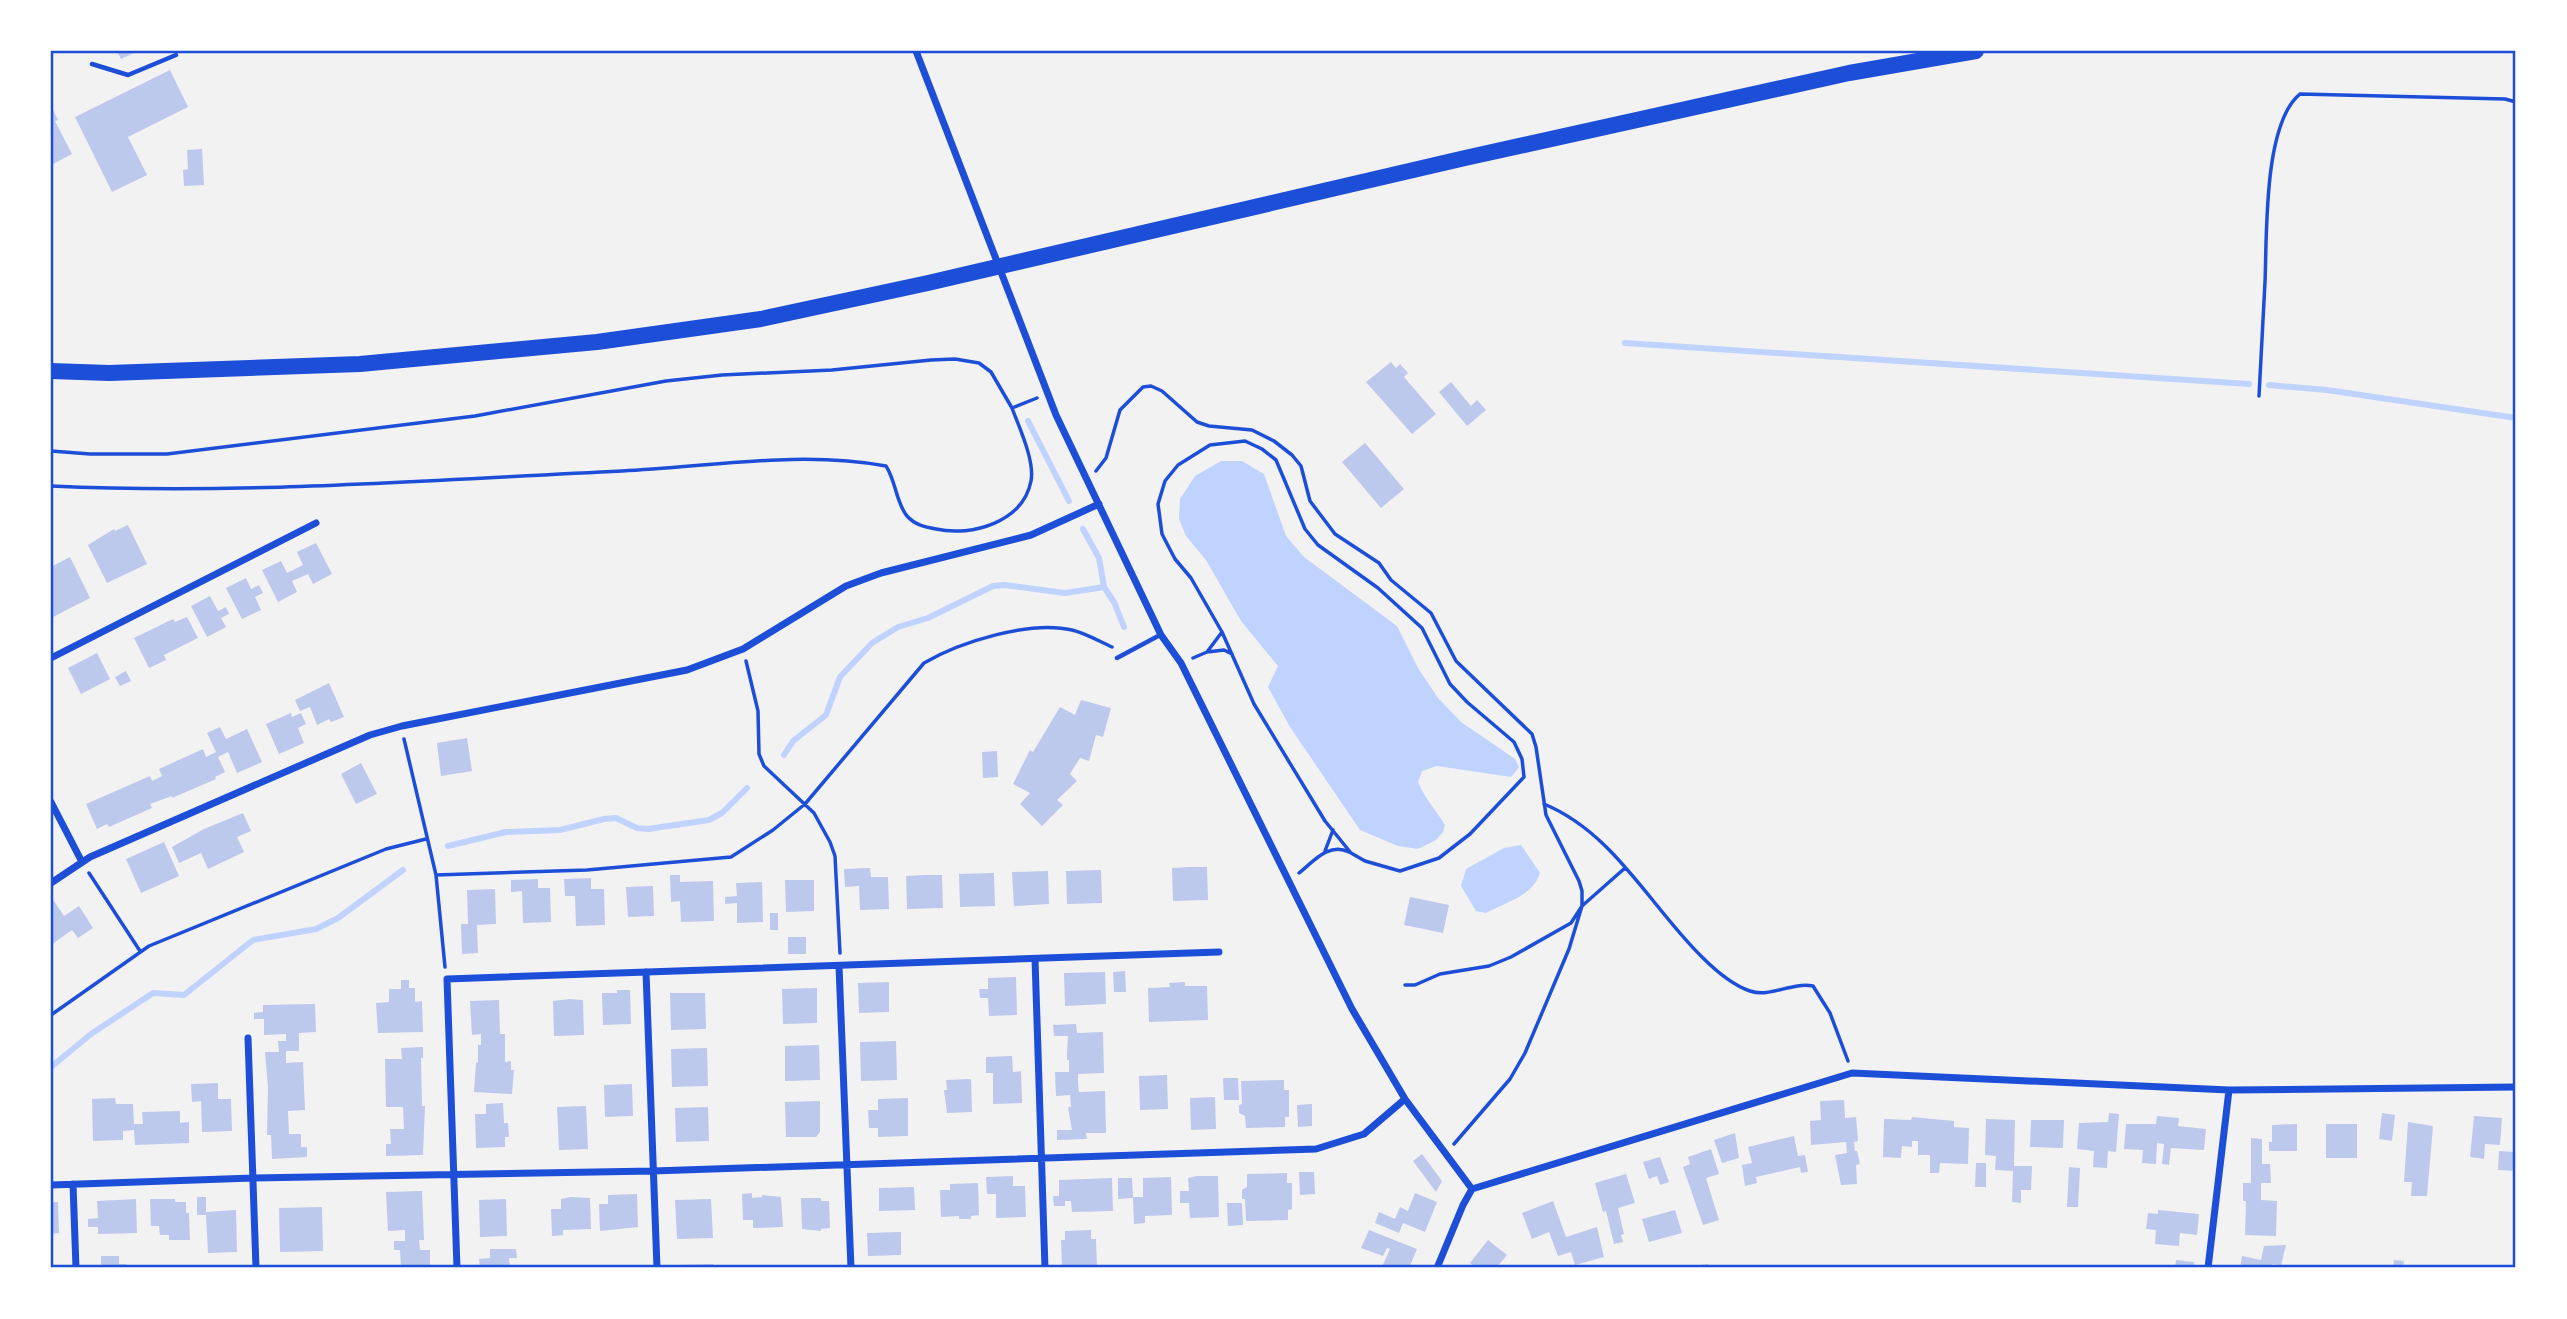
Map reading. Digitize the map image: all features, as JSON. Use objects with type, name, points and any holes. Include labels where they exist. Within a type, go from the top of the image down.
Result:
[{"type":"main road","points":[[51,371],[109,373],[360,364],[597,342],[761,318],[928,283],[1465,158],[1836,76],[1976,51]]},
{"type":"street","points":[[916,51],[1048,394],[1161,635],[1181,663],[1352,1009],[1405,1099],[1472,1189]]},
{"type":"street","points":[[51,883],[90,857],[370,735],[401,726],[687,670],[743,649],[846,586],[881,573],[1031,535],[1099,504]]},
{"type":"street","points":[[51,658],[316,523]]},
{"type":"street","points":[[51,802],[82,862]]},
{"type":"street","points":[[457,1268],[447,979],[1219,952]]},
{"type":"street","points":[[1035,960],[1045,1268]]},
{"type":"street","points":[[839,966],[851,1268]]},
{"type":"street","points":[[646,972],[657,1268]]},
{"type":"street","points":[[248,1038],[256,1268]]},
{"type":"street","points":[[1437,1268],[1472,1189],[1852,1073],[2229,1090],[2516,1087]]},
{"type":"street","points":[[2208,1268],[2229,1090]]},
{"type":"street","points":[[51,1185],[253,1178],[653,1171],[1316,1149],[1364,1134],[1405,1099]]},
{"type":"street","points":[[73,1185],[76,1268]]},
{"type":"lane","points":[[92,64],[128,75],[176,55]]},
{"type":"lane","points":[[1119,657],[1161,635]]},
{"type":"path","points":[[2259,396],[2269,188],[2274,150],[2290,102],[2300,94],[2505,99],[2516,102]]},
{"type":"path","points":[[51,450],[90,454],[167,454],[475,416],[666,381],[955,359],[979,363],[991,372],[1012,408],[1028,453],[1032,479],[1024,501],[1001,520],[976,530],[954,533],[920,526],[906,515],[899,501],[894,478],[886,466],[814,459],[616,472],[214,489],[51,486]]},
{"type":"path","points":[[1086,478],[1094,473],[1106,458],[1120,410],[1143,387],[1151,386],[1162,391],[1197,422],[1209,426],[1252,430],[1274,441],[1301,466],[1310,501],[1335,534],[1379,563],[1391,580],[1430,613],[1456,661],[1532,734],[1546,816],[1579,881],[1583,906],[1569,949],[1525,1053],[1510,1079],[1461,1138],[1445,1152]]},
{"type":"path","points":[[1012,408],[1048,394]]},
{"type":"path","points":[[1325,851],[1343,849],[1365,861],[1400,871],[1438,858],[1470,834],[1524,777],[1522,759],[1514,742],[1450,684],[1422,628],[1378,588],[1318,545],[1305,529],[1276,460],[1245,441],[1210,445],[1178,465],[1165,481],[1158,505],[1162,534],[1222,632],[1254,704],[1294,771],[1351,853]]},
{"type":"path","points":[[436,875],[587,870],[731,857],[773,830],[805,804],[923,663],[938,654],[992,637],[1049,627],[1073,630],[1096,639],[1115,648],[1119,657]]},
{"type":"path","points":[[1207,652],[1222,632]]},
{"type":"path","points":[[743,649],[758,711],[759,754],[764,766],[814,813],[835,856],[839,966]]},
{"type":"path","points":[[1200,655],[1224,650],[1232,654]]},
{"type":"path","points":[[401,726],[436,875],[447,979]]},
{"type":"path","points":[[1544,804],[1580,824],[1625,867],[1691,946],[1726,978],[1757,992],[1771,992],[1802,984],[1813,986],[1830,1013],[1852,1073]]},
{"type":"path","points":[[1310,864],[1325,851],[1333,830]]},
{"type":"path","points":[[51,1015],[149,946],[386,849],[426,839]]},
{"type":"path","points":[[82,862],[140,951]]},
{"type":"path","points":[[1405,985],[1415,985],[1440,974],[1489,966],[1511,957],[1571,923],[1583,906],[1625,867]]},
{"type":"water","points":[[1221,461],[1242,461],[1264,474],[1286,536],[1304,557],[1397,626],[1418,668],[1438,698],[1461,722],[1515,759],[1519,767],[1511,777],[1437,766],[1422,771],[1418,782],[1445,825],[1436,840],[1418,849],[1398,846],[1360,830],[1290,727],[1268,687],[1278,666],[1241,621],[1206,560],[1186,536],[1179,519],[1180,499],[1195,476]]},
{"type":"water","points":[[1521,845],[1540,873],[1536,881],[1525,893],[1510,902],[1486,913],[1476,911],[1461,886],[1466,869],[1504,848]]},
{"type":"building","points":[[117,51],[138,51],[121,59]]},
{"type":"building","points":[[170,70],[188,107],[128,137],[147,175],[112,192],[75,117]]},
{"type":"building","points":[[51,106],[58,120],[55,121],[72,154],[51,165]]},
{"type":"building","points":[[202,149],[204,185],[184,186],[183,170],[188,169],[187,150]]},
{"type":"building","points":[[1391,362],[1396,368],[1400,364],[1408,373],[1404,377],[1436,414],[1412,434],[1366,382]]},
{"type":"building","points":[[1451,382],[1471,406],[1477,400],[1486,410],[1467,426],[1439,392]]},
{"type":"building","points":[[1365,443],[1404,489],[1381,508],[1342,462]]},
{"type":"building","points":[[128,525],[147,564],[107,583],[88,545],[114,529],[115,531]]},
{"type":"building","points":[[316,543],[332,574],[313,584],[308,574],[292,581],[297,592],[278,602],[262,570],[281,561],[287,573],[303,565],[297,552]]},
{"type":"building","points":[[70,557],[90,598],[51,618],[51,567]]},
{"type":"building","points":[[246,578],[251,589],[259,585],[263,593],[255,597],[261,610],[242,619],[226,588]]},
{"type":"building","points":[[210,596],[218,611],[226,607],[229,614],[221,618],[226,627],[207,637],[191,606]]},
{"type":"building","points":[[187,617],[198,638],[164,655],[166,660],[149,668],[134,638],[173,619],[175,622]]},
{"type":"building","points":[[97,653],[110,679],[81,694],[68,668]]},
{"type":"building","points":[[126,671],[131,681],[120,686],[115,677]]},
{"type":"building","points":[[329,683],[344,717],[331,722],[329,719],[317,725],[310,707],[300,711],[295,700]]},
{"type":"building","points":[[1081,700],[1111,708],[1103,737],[1096,735],[1089,761],[1080,758],[1070,774],[1077,781],[1057,800],[1063,805],[1042,826],[1020,804],[1030,793],[1013,784],[1030,750],[1033,752],[1060,707],[1075,715]]},
{"type":"building","points":[[291,713],[292,717],[301,713],[306,724],[298,728],[304,743],[279,754],[266,724]]},
{"type":"building","points":[[220,727],[226,739],[247,729],[262,762],[237,773],[228,752],[218,757],[225,772],[215,777],[216,779],[172,798],[150,804],[152,808],[109,827],[107,824],[97,829],[86,804],[150,776],[152,781],[162,776],[159,769],[203,749],[206,757],[216,752],[207,733]]},
{"type":"building","points":[[467,738],[472,771],[441,776],[437,743]]},
{"type":"building","points":[[997,751],[998,777],[983,778],[982,752]]},
{"type":"building","points":[[361,763],[377,794],[356,804],[341,774]]},
{"type":"building","points":[[243,813],[251,831],[237,837],[244,852],[208,869],[201,853],[179,863],[172,847],[204,829]]},
{"type":"building","points":[[164,842],[179,876],[141,893],[126,859]]},
{"type":"building","points":[[1207,867],[1208,900],[1173,901],[1172,868]]},
{"type":"building","points":[[870,868],[871,877],[888,877],[889,909],[860,910],[859,886],[845,887],[844,869]]},
{"type":"building","points":[[1101,870],[1102,903],[1067,904],[1066,871]]},
{"type":"building","points":[[1048,871],[1049,904],[1014,906],[1012,872]]},
{"type":"building","points":[[994,873],[995,906],[960,907],[959,874]]},
{"type":"building","points":[[670,875],[680,875],[680,882],[713,881],[714,921],[681,922],[680,901],[671,902]]},
{"type":"building","points":[[942,875],[943,908],[907,909],[906,876]]},
{"type":"building","points":[[591,878],[591,889],[604,889],[605,925],[576,926],[575,896],[565,896],[564,879]]},
{"type":"building","points":[[538,879],[538,888],[550,888],[551,922],[523,923],[522,891],[511,892],[511,880]]},
{"type":"building","points":[[785,880],[814,880],[814,911],[786,912]]},
{"type":"building","points":[[762,882],[763,922],[737,923],[737,903],[725,904],[725,897],[737,896],[736,883]]},
{"type":"building","points":[[653,886],[654,916],[628,917],[626,887]]},
{"type":"building","points":[[495,889],[496,924],[477,925],[478,953],[462,954],[461,924],[468,924],[467,890]]},
{"type":"building","points":[[1410,897],[1449,905],[1443,933],[1404,925]]},
{"type":"building","points":[[54,901],[64,916],[79,906],[93,928],[78,938],[72,930],[51,945],[51,903]]},
{"type":"building","points":[[770,913],[778,913],[778,930],[770,930]]},
{"type":"building","points":[[788,937],[806,937],[806,954],[788,954]]},
{"type":"building","points":[[1125,971],[1126,992],[1114,992],[1113,972]]},
{"type":"building","points":[[1105,972],[1106,1004],[1065,1006],[1064,973]]},
{"type":"building","points":[[1016,977],[1017,1015],[989,1016],[988,998],[980,998],[979,989],[988,989],[988,978]]},
{"type":"building","points":[[401,980],[409,980],[409,988],[415,988],[415,1002],[422,1001],[423,1032],[378,1033],[376,1003],[389,1002],[389,989],[401,989]]},
{"type":"building","points":[[889,982],[889,1012],[859,1013],[858,983]]},
{"type":"building","points":[[1185,982],[1185,986],[1207,986],[1208,1020],[1149,1022],[1148,988],[1170,987],[1169,983]]},
{"type":"building","points":[[817,988],[817,1023],[783,1024],[782,989]]},
{"type":"building","points":[[617,990],[630,990],[631,1024],[603,1025],[602,993],[617,993]]},
{"type":"building","points":[[670,993],[705,993],[706,1029],[671,1030]]},
{"type":"building","points":[[499,1000],[500,1034],[505,1034],[505,1062],[511,1061],[511,1070],[514,1070],[512,1094],[474,1092],[481,1034],[472,1035],[470,1001]]},
{"type":"building","points":[[583,1000],[584,1035],[554,1036],[553,1001]]},
{"type":"building","points":[[315,1004],[316,1032],[299,1033],[299,1051],[286,1051],[286,1063],[303,1062],[305,1110],[288,1111],[289,1134],[301,1134],[301,1147],[307,1147],[307,1157],[272,1159],[271,1135],[267,1135],[268,1087],[265,1052],[279,1052],[278,1041],[286,1041],[286,1034],[264,1035],[264,1019],[254,1019],[254,1013],[263,1012],[263,1005]]},
{"type":"building","points":[[1076,1024],[1077,1033],[1103,1032],[1104,1073],[1078,1074],[1078,1083],[1079,1092],[1105,1091],[1106,1133],[1086,1133],[1087,1139],[1057,1140],[1057,1130],[1072,1130],[1068,1107],[1071,1107],[1070,1095],[1056,1096],[1055,1072],[1069,1072],[1068,1036],[1054,1036],[1053,1025]]},
{"type":"building","points":[[896,1041],[897,1080],[861,1081],[860,1042]]},
{"type":"building","points":[[819,1045],[820,1080],[785,1081],[785,1046]]},
{"type":"building","points":[[423,1047],[423,1155],[386,1156],[386,1144],[391,1144],[390,1129],[404,1129],[403,1107],[386,1107],[385,1059],[402,1059],[401,1048]]},
{"type":"building","points":[[707,1048],[708,1086],[672,1087],[671,1049]]},
{"type":"building","points":[[1012,1056],[1013,1072],[1021,1071],[1022,1103],[993,1104],[993,1073],[986,1073],[986,1057]]},
{"type":"building","points":[[1167,1075],[1168,1109],[1140,1110],[1139,1076]]},
{"type":"building","points":[[1223,1078],[1238,1078],[1239,1100],[1224,1100]]},
{"type":"building","points":[[971,1079],[972,1112],[947,1113],[944,1090],[947,1090],[946,1080]]},
{"type":"building","points":[[1284,1080],[1284,1090],[1289,1090],[1289,1117],[1285,1117],[1285,1127],[1246,1128],[1245,1116],[1239,1113],[1239,1105],[1242,1104],[1241,1081]]},
{"type":"building","points":[[218,1083],[218,1099],[231,1099],[232,1131],[202,1132],[201,1101],[192,1102],[191,1084]]},
{"type":"building","points":[[632,1084],[633,1116],[605,1117],[604,1085]]},
{"type":"building","points":[[1215,1097],[1216,1129],[1191,1130],[1190,1098]]},
{"type":"building","points":[[115,1098],[116,1104],[133,1104],[134,1124],[143,1124],[142,1112],[180,1111],[180,1123],[189,1122],[189,1143],[135,1145],[134,1130],[123,1131],[123,1140],[93,1141],[92,1099]]},
{"type":"building","points":[[908,1098],[908,1136],[878,1137],[878,1128],[869,1128],[868,1110],[878,1110],[878,1099]]},
{"type":"building","points":[[1844,1100],[1845,1118],[1856,1117],[1858,1141],[1854,1142],[1860,1164],[1856,1165],[1857,1184],[1841,1185],[1835,1155],[1847,1153],[1846,1142],[1811,1145],[1810,1121],[1821,1120],[1820,1101]]},
{"type":"building","points":[[820,1101],[820,1132],[816,1137],[786,1137],[785,1102]]},
{"type":"building","points":[[503,1103],[504,1123],[508,1123],[509,1137],[505,1137],[505,1147],[476,1148],[475,1114],[486,1114],[486,1104]]},
{"type":"building","points":[[1312,1104],[1312,1126],[1298,1127],[1297,1105]]},
{"type":"building","points":[[586,1106],[588,1149],[559,1150],[557,1107]]},
{"type":"building","points":[[708,1107],[709,1141],[676,1142],[675,1108]]},
{"type":"building","points":[[2109,1113],[2119,1114],[2116,1152],[2108,1151],[2107,1168],[2093,1167],[2094,1151],[2077,1149],[2079,1123],[2108,1122]]},
{"type":"building","points":[[2382,1113],[2395,1115],[2392,1141],[2379,1139]]},
{"type":"building","points":[[2157,1116],[2179,1118],[2178,1126],[2206,1129],[2204,1150],[2171,1148],[2169,1165],[2162,1164],[2164,1144],[2157,1143],[2156,1164],[2142,1163],[2143,1150],[2124,1149],[2126,1124],[2156,1124]]},
{"type":"building","points":[[2474,1116],[2502,1118],[2500,1145],[2485,1144],[2484,1159],[2470,1157]]},
{"type":"building","points":[[1912,1117],[1954,1121],[1954,1127],[1969,1128],[1968,1164],[1940,1163],[1939,1173],[1930,1173],[1930,1155],[1918,1155],[1918,1141],[1912,1141],[1912,1147],[1902,1146],[1901,1158],[1883,1157],[1884,1119],[1911,1120]]},
{"type":"building","points":[[1986,1119],[2015,1120],[2014,1166],[2032,1166],[2031,1190],[2021,1190],[2021,1203],[2012,1202],[2013,1171],[1995,1170],[1996,1156],[1985,1155]]},
{"type":"building","points":[[2031,1120],[2064,1120],[2063,1148],[2030,1147]]},
{"type":"building","points":[[2408,1122],[2433,1126],[2427,1196],[2411,1196],[2412,1182],[2404,1182]]},
{"type":"building","points":[[2297,1124],[2297,1151],[2269,1151],[2272,1125]]},
{"type":"building","points":[[2326,1124],[2357,1124],[2357,1158],[2326,1158]]},
{"type":"building","points":[[1735,1133],[1739,1158],[1722,1163],[1714,1140]]},
{"type":"building","points":[[1794,1136],[1798,1156],[1805,1155],[1808,1172],[1801,1173],[1800,1167],[1756,1177],[1757,1183],[1745,1186],[1742,1165],[1752,1163],[1748,1147]]},
{"type":"building","points":[[2251,1138],[2262,1139],[2262,1164],[2270,1164],[2271,1183],[2261,1183],[2261,1200],[2277,1201],[2276,1236],[2245,1235],[2246,1201],[2243,1201],[2243,1183],[2251,1183]]},
{"type":"building","points":[[1711,1149],[1719,1174],[1706,1178],[1719,1220],[1703,1225],[1683,1167],[1690,1164],[1688,1157]]},
{"type":"building","points":[[2499,1151],[2516,1152],[2516,1171],[2498,1170]]},
{"type":"building","points":[[1422,1154],[1442,1181],[1436,1192],[1413,1161]]},
{"type":"building","points":[[1660,1157],[1669,1182],[1660,1185],[1657,1176],[1649,1179],[1643,1162]]},
{"type":"building","points":[[1976,1163],[1986,1163],[1986,1187],[1975,1187]]},
{"type":"building","points":[[2069,1167],[2080,1168],[2078,1207],[2067,1207]]},
{"type":"building","points":[[1299,1172],[1314,1172],[1315,1194],[1300,1195]]},
{"type":"building","points":[[1287,1173],[1287,1183],[1292,1183],[1292,1209],[1288,1210],[1288,1220],[1246,1221],[1242,1190],[1247,1187],[1247,1174]]},
{"type":"building","points":[[1626,1174],[1635,1203],[1618,1208],[1624,1234],[1621,1235],[1623,1242],[1614,1244],[1606,1211],[1603,1212],[1595,1183]]},
{"type":"building","points":[[1013,1176],[1013,1186],[1025,1186],[1026,1217],[996,1218],[996,1194],[987,1194],[986,1177]]},
{"type":"building","points":[[1218,1176],[1219,1217],[1190,1218],[1189,1203],[1180,1203],[1180,1191],[1189,1191],[1188,1178]]},
{"type":"building","points":[[1171,1177],[1172,1215],[1145,1216],[1145,1223],[1134,1224],[1133,1198],[1118,1199],[1118,1178],[1132,1178],[1133,1197],[1143,1197],[1143,1178]]},
{"type":"building","points":[[1112,1178],[1113,1211],[1072,1212],[1071,1201],[1065,1201],[1065,1206],[1054,1206],[1053,1196],[1059,1196],[1059,1180]]},
{"type":"building","points":[[978,1183],[979,1215],[971,1216],[971,1219],[959,1219],[959,1216],[941,1217],[940,1190],[950,1190],[950,1184]]},
{"type":"building","points":[[914,1187],[915,1210],[879,1211],[879,1188]]},
{"type":"building","points":[[422,1191],[424,1240],[419,1240],[420,1250],[430,1250],[430,1268],[401,1268],[400,1250],[394,1250],[394,1241],[405,1241],[405,1230],[388,1231],[386,1192]]},
{"type":"building","points":[[752,1193],[752,1198],[762,1195],[781,1197],[783,1227],[753,1228],[753,1220],[743,1220],[742,1194]]},
{"type":"building","points":[[1415,1193],[1437,1202],[1425,1232],[1403,1223],[1399,1233],[1375,1223],[1379,1212],[1395,1219],[1400,1207],[1408,1211]]},
{"type":"building","points":[[637,1194],[638,1227],[600,1231],[599,1204],[608,1204],[608,1195]]},
{"type":"building","points":[[197,1197],[206,1197],[206,1212],[236,1210],[237,1252],[208,1253],[206,1215],[197,1215]]},
{"type":"building","points":[[590,1198],[591,1229],[563,1230],[563,1235],[552,1236],[551,1209],[561,1209],[561,1199]]},
{"type":"building","points":[[801,1198],[821,1198],[821,1201],[829,1201],[830,1228],[821,1231],[802,1229]]},
{"type":"building","points":[[136,1199],[137,1233],[98,1234],[98,1227],[88,1227],[88,1219],[98,1218],[97,1201]]},
{"type":"building","points":[[150,1199],[186,1202],[190,1240],[169,1240],[169,1235],[160,1235],[159,1226],[151,1226]]},
{"type":"building","points":[[506,1199],[507,1236],[480,1237],[479,1200]]},
{"type":"building","points":[[711,1199],[713,1238],[677,1239],[675,1200]]},
{"type":"building","points":[[1553,1201],[1566,1237],[1597,1227],[1604,1257],[1575,1265],[1571,1252],[1558,1256],[1549,1232],[1532,1239],[1522,1213]]},
{"type":"building","points":[[51,1202],[58,1202],[59,1233],[51,1234]]},
{"type":"building","points":[[1227,1203],[1242,1203],[1243,1225],[1228,1226]]},
{"type":"building","points":[[322,1207],[323,1251],[280,1252],[279,1208]]},
{"type":"building","points":[[1675,1210],[1682,1233],[1649,1242],[1642,1219]]},
{"type":"building","points":[[2158,1210],[2199,1214],[2197,1235],[2180,1233],[2179,1246],[2155,1244],[2156,1230],[2146,1229],[2148,1213],[2158,1214]]},
{"type":"building","points":[[1091,1230],[1091,1239],[1096,1239],[1097,1268],[1062,1268],[1061,1240],[1065,1240],[1065,1231]]},
{"type":"building","points":[[1369,1230],[1417,1249],[1409,1268],[1382,1267],[1390,1249],[1387,1248],[1383,1256],[1361,1248]]},
{"type":"building","points":[[901,1232],[901,1255],[868,1256],[867,1233]]},
{"type":"building","points":[[1488,1240],[1507,1255],[1496,1268],[1476,1268],[1470,1263]]},
{"type":"building","points":[[2286,1245],[2281,1265],[2272,1264],[2271,1268],[2240,1268],[2242,1256],[2261,1260],[2264,1246]]},
{"type":"building","points":[[490,1249],[516,1249],[517,1258],[509,1258],[510,1268],[480,1268],[479,1259],[490,1258]]},
{"type":"building","points":[[101,1256],[119,1256],[119,1264],[126,1264],[126,1268],[92,1268],[92,1265],[101,1265]]},
{"type":"building","points":[[2176,1260],[2194,1262],[2194,1268],[2175,1268]]},
{"type":"building","points":[[2394,1260],[2404,1261],[2403,1268],[2393,1268]]},
{"type":"building","points":[[713,1264],[713,1268],[677,1268],[677,1265]]},
{"type":"building","points":[[1708,1264],[1709,1268],[1685,1268],[1685,1267]]},
{"type":"waterway","points":[[1625,343],[2249,384]]},
{"type":"waterway","points":[[2269,385],[2327,390],[2516,418]]},
{"type":"waterway","points":[[1028,421],[1069,501]]},
{"type":"waterway","points":[[1083,529],[1099,558],[1104,587],[1114,602],[1124,627]]},
{"type":"waterway","points":[[784,755],[793,741],[826,715],[840,677],[872,643],[898,627],[928,618],[993,586],[1005,585],[1065,593],[1104,587]]},
{"type":"waterway","points":[[448,846],[506,832],[560,830],[604,819],[616,818],[637,828],[648,829],[709,820],[722,813],[747,788]]},
{"type":"waterway","points":[[51,1067],[91,1034],[153,993],[184,995],[253,940],[316,929],[338,918],[403,870]]}]
